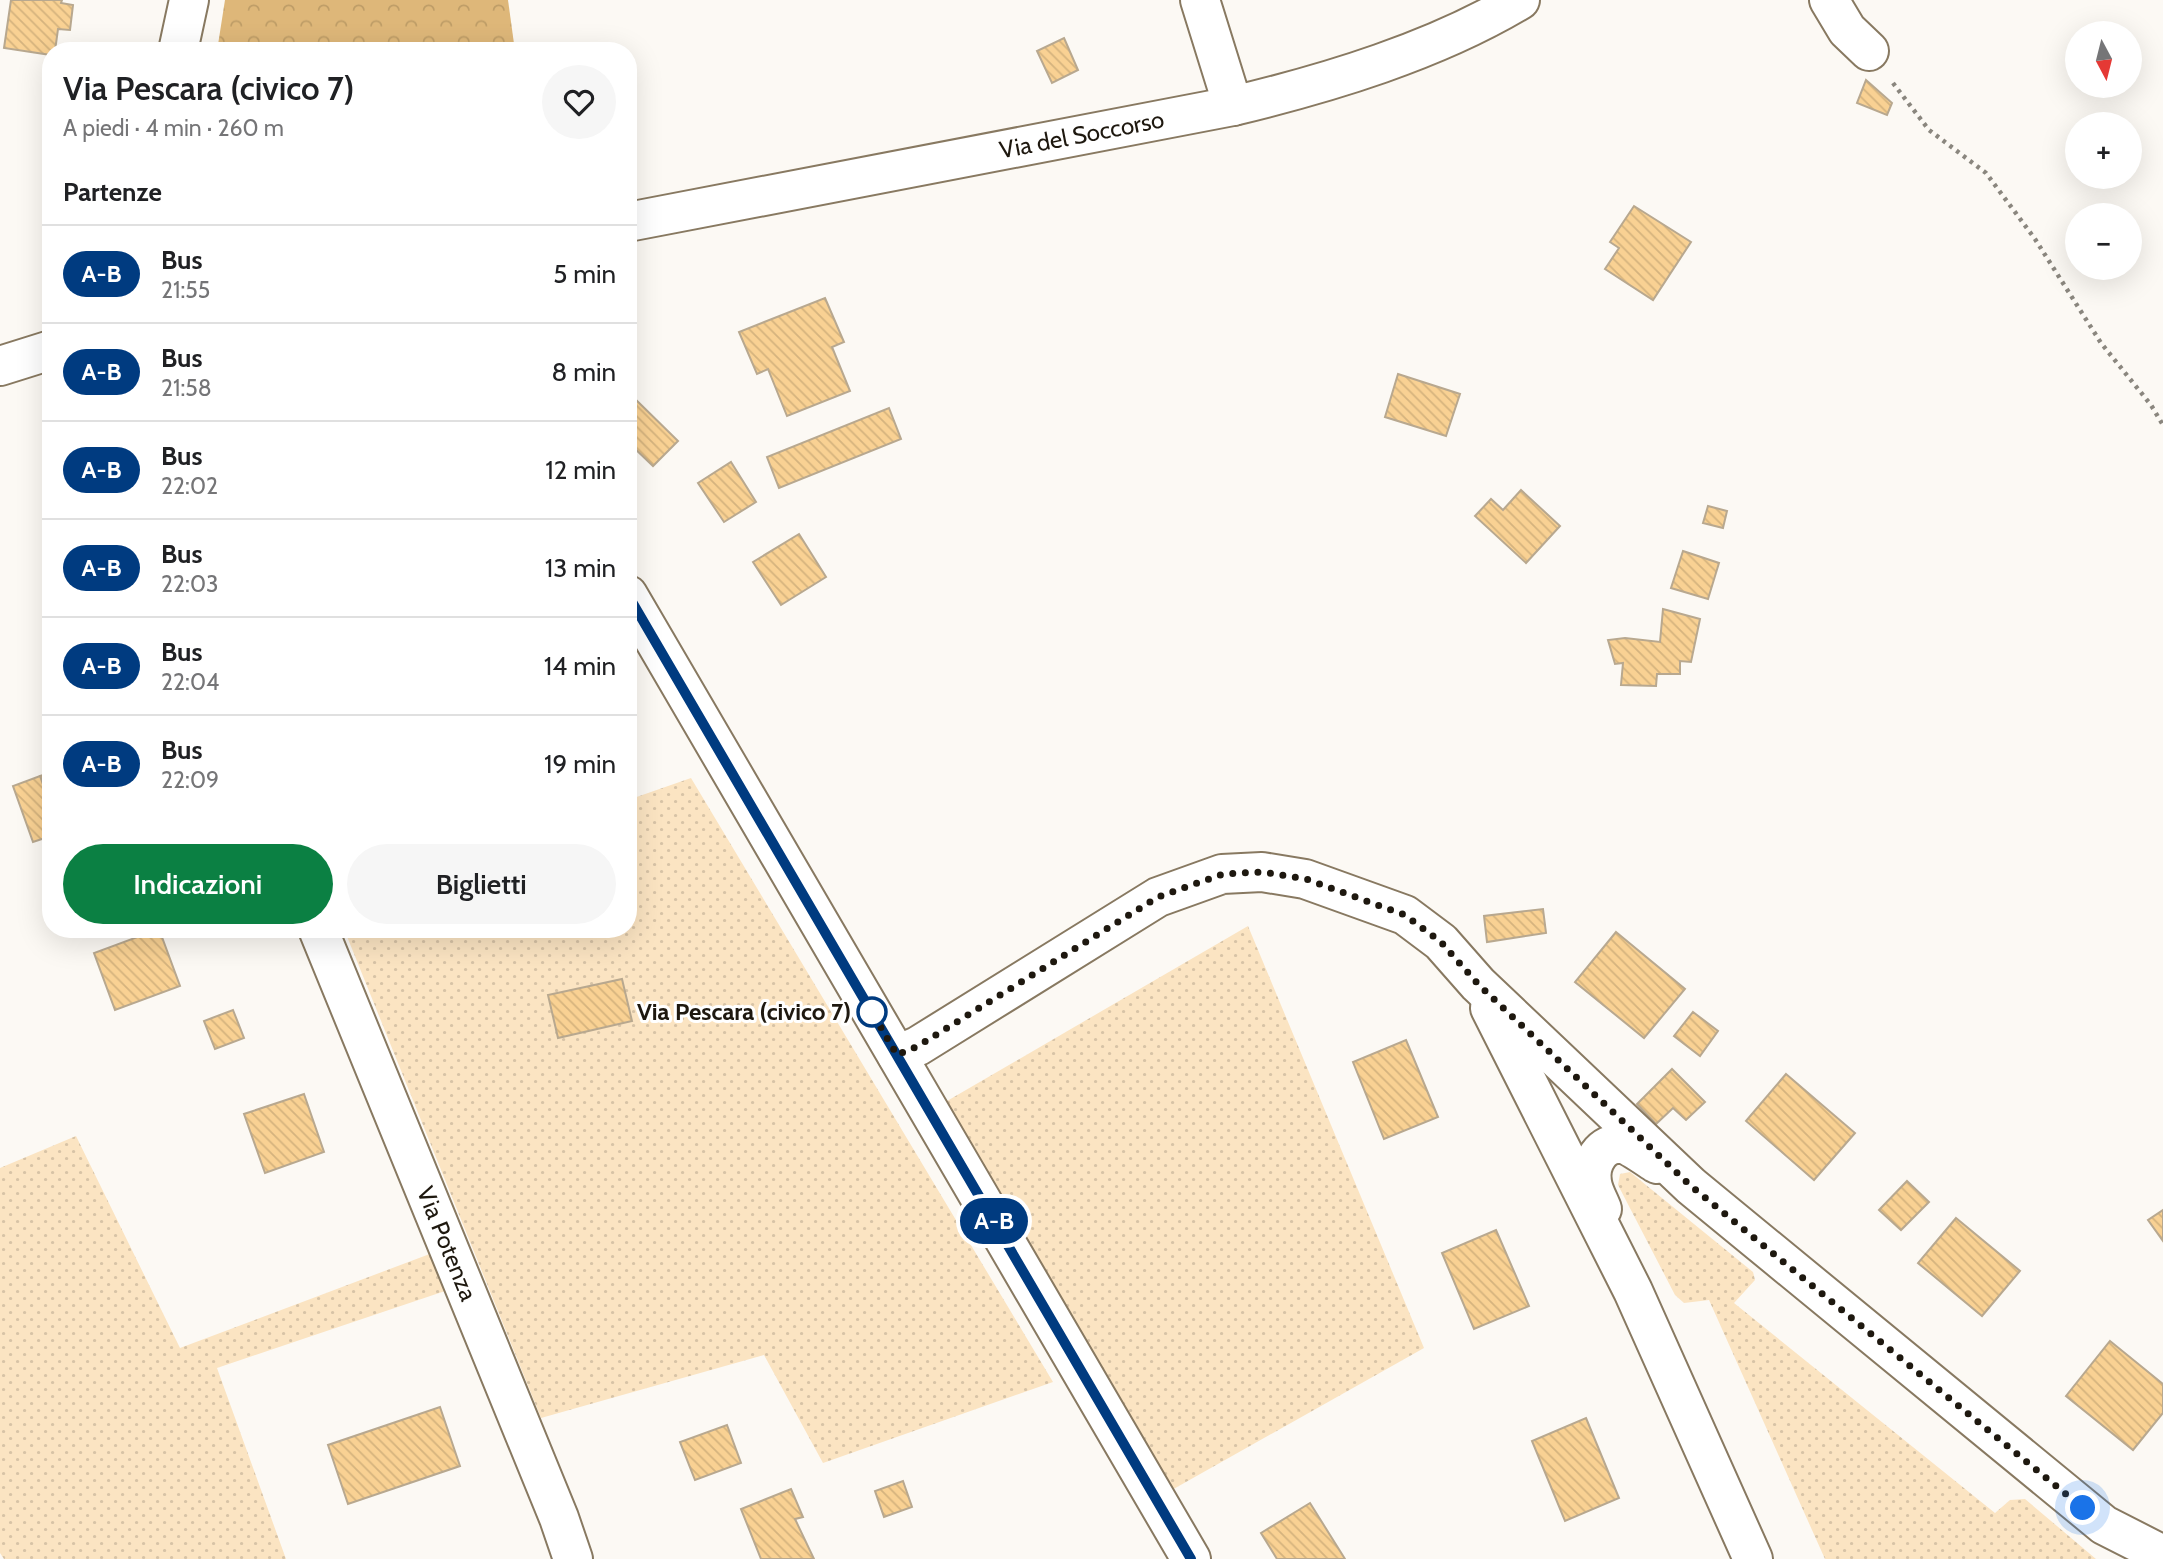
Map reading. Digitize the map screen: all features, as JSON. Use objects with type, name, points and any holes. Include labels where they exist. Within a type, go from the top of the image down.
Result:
[{"type":"street","points":[[180,42],[189,0]]},
{"type":"street","points":[[1200,0],[1233,106]]},
{"type":"street","name":"Via del Soccorso","points":[[637,220],[1233,106],[1299,90],[1418,49],[1488,19],[1520,0]]},
{"type":"street","points":[[1829,0],[1847,30],[1869,51]]},
{"type":"street","points":[[0,366],[42,353]]},
{"type":"street","points":[[637,610],[1191,1559]]},
{"type":"street","points":[[897,1055],[918,1046],[1158,897],[1223,874],[1262,872],[1306,879],[1405,915],[1441,942],[1478,984],[1691,1186],[2104,1525],[2163,1555]]},
{"type":"street","name":"Via Potenza","points":[[322,938],[559,1518],[573,1559]]},
{"type":"street","points":[[1478,984],[1633,1291],[1753,1559]]},
{"type":"street","points":[[1633,1291],[1592,1182],[1594,1164],[1599,1152],[1609,1146],[1623,1144],[1691,1186]]},
{"type":"street","points":[[2104,1525],[2117,1549],[2119,1559]]},
{"type":"path","points":[[1869,51],[1929,130],[1986,173],[2035,239],[2101,342],[2151,405],[2163,425]]},
{"type":"shaded area","points":[[691,778],[1053,1382],[823,1463],[764,1355],[541,1418],[348,938],[637,938],[637,797]]},
{"type":"shaded area","points":[[1248,926],[1424,1348],[1170,1491],[947,1101]]},
{"type":"shaded area","points":[[76,1136],[180,1348],[435,1252],[451,1289],[217,1368],[286,1559],[4,1559],[0,1553],[0,1168]]},
{"type":"shaded area","points":[[1630,1172],[1753,1272],[1755,1280],[1734,1303],[1995,1513],[2010,1500],[2025,1499],[2096,1559],[1825,1559],[1709,1300],[1684,1303],[1675,1295],[1618,1185],[1620,1174]]},
{"type":"green space","points":[[225,0],[508,0],[514,42],[218,42]]},
{"type":"building","points":[[11,0],[62,0],[61,3],[73,5],[70,30],[58,29],[56,42],[42,42],[42,54],[4,48]]},
{"type":"building","points":[[1064,38],[1078,70],[1052,83],[1037,51]]},
{"type":"building","points":[[1866,80],[1892,103],[1887,115],[1857,103]]},
{"type":"building","points":[[1634,206],[1691,242],[1653,300],[1605,269],[1619,248],[1610,242]]},
{"type":"building","points":[[825,298],[844,342],[832,347],[850,391],[787,416],[768,369],[757,374],[739,332]]},
{"type":"building","points":[[1398,374],[1460,394],[1446,436],[1385,417]]},
{"type":"building","points":[[637,401],[678,441],[653,466],[637,451]]},
{"type":"building","points":[[889,408],[901,439],[779,488],[767,457]]},
{"type":"building","points":[[731,462],[756,502],[724,522],[698,483]]},
{"type":"building","points":[[1521,490],[1560,526],[1526,563],[1475,516],[1491,499],[1503,510]]},
{"type":"building","points":[[1708,506],[1727,511],[1723,528],[1703,523]]},
{"type":"building","points":[[799,534],[826,577],[781,605],[753,562]]},
{"type":"building","points":[[1683,551],[1719,563],[1708,599],[1671,588]]},
{"type":"building","points":[[1663,609],[1700,619],[1691,662],[1680,661],[1680,674],[1657,674],[1656,686],[1621,685],[1623,663],[1615,664],[1608,640],[1625,638],[1660,642]]},
{"type":"building","points":[[40,776],[42,839],[33,842],[13,786]]},
{"type":"building","points":[[1543,909],[1546,933],[1487,942],[1484,916]]},
{"type":"building","points":[[1616,932],[1685,989],[1644,1038],[1575,982]]},
{"type":"building","points":[[135,938],[162,938],[180,986],[115,1010],[94,953]]},
{"type":"building","points":[[622,979],[632,1021],[558,1038],[548,995]]},
{"type":"building","points":[[233,1010],[244,1038],[215,1049],[204,1021]]},
{"type":"building","points":[[1693,1012],[1718,1031],[1700,1056],[1674,1036]]},
{"type":"building","points":[[1406,1040],[1438,1117],[1384,1139],[1353,1062]]},
{"type":"building","points":[[1672,1069],[1705,1102],[1686,1120],[1673,1108],[1656,1124],[1637,1104]]},
{"type":"building","points":[[1786,1074],[1855,1133],[1814,1180],[1746,1121]]},
{"type":"building","points":[[304,1094],[324,1152],[265,1173],[244,1114]]},
{"type":"building","points":[[1907,1181],[1929,1202],[1901,1230],[1879,1210]]},
{"type":"building","points":[[2163,1210],[2163,1241],[2148,1220]]},
{"type":"building","points":[[1956,1218],[2020,1271],[1982,1316],[1918,1263]]},
{"type":"building","points":[[1496,1230],[1529,1306],[1474,1329],[1442,1253]]},
{"type":"building","points":[[2110,1341],[2163,1384],[2163,1413],[2133,1450],[2066,1396]]},
{"type":"building","points":[[440,1407],[460,1466],[348,1504],[328,1445]]},
{"type":"building","points":[[1586,1418],[1619,1498],[1565,1521],[1532,1441]]},
{"type":"building","points":[[727,1425],[741,1463],[695,1480],[680,1442]]},
{"type":"building","points":[[903,1481],[912,1507],[884,1517],[875,1491]]},
{"type":"building","points":[[791,1489],[803,1517],[795,1519],[814,1559],[761,1559],[741,1509]]},
{"type":"building","points":[[1310,1503],[1345,1559],[1277,1559],[1261,1533]]},
{"type":"bus line","name":"A-B","points":[[637,610],[1191,1559]]},
{"type":"place","name":"Via Pescara (civico 7)","points":[[872,1012]]},
{"type":"route","points":[[872,1012],[870,1009],[897,1055],[918,1046],[1158,897],[1223,874],[1262,872],[1306,879],[1405,915],[1441,942],[1478,984],[1691,1186],[2083,1508]]}]
